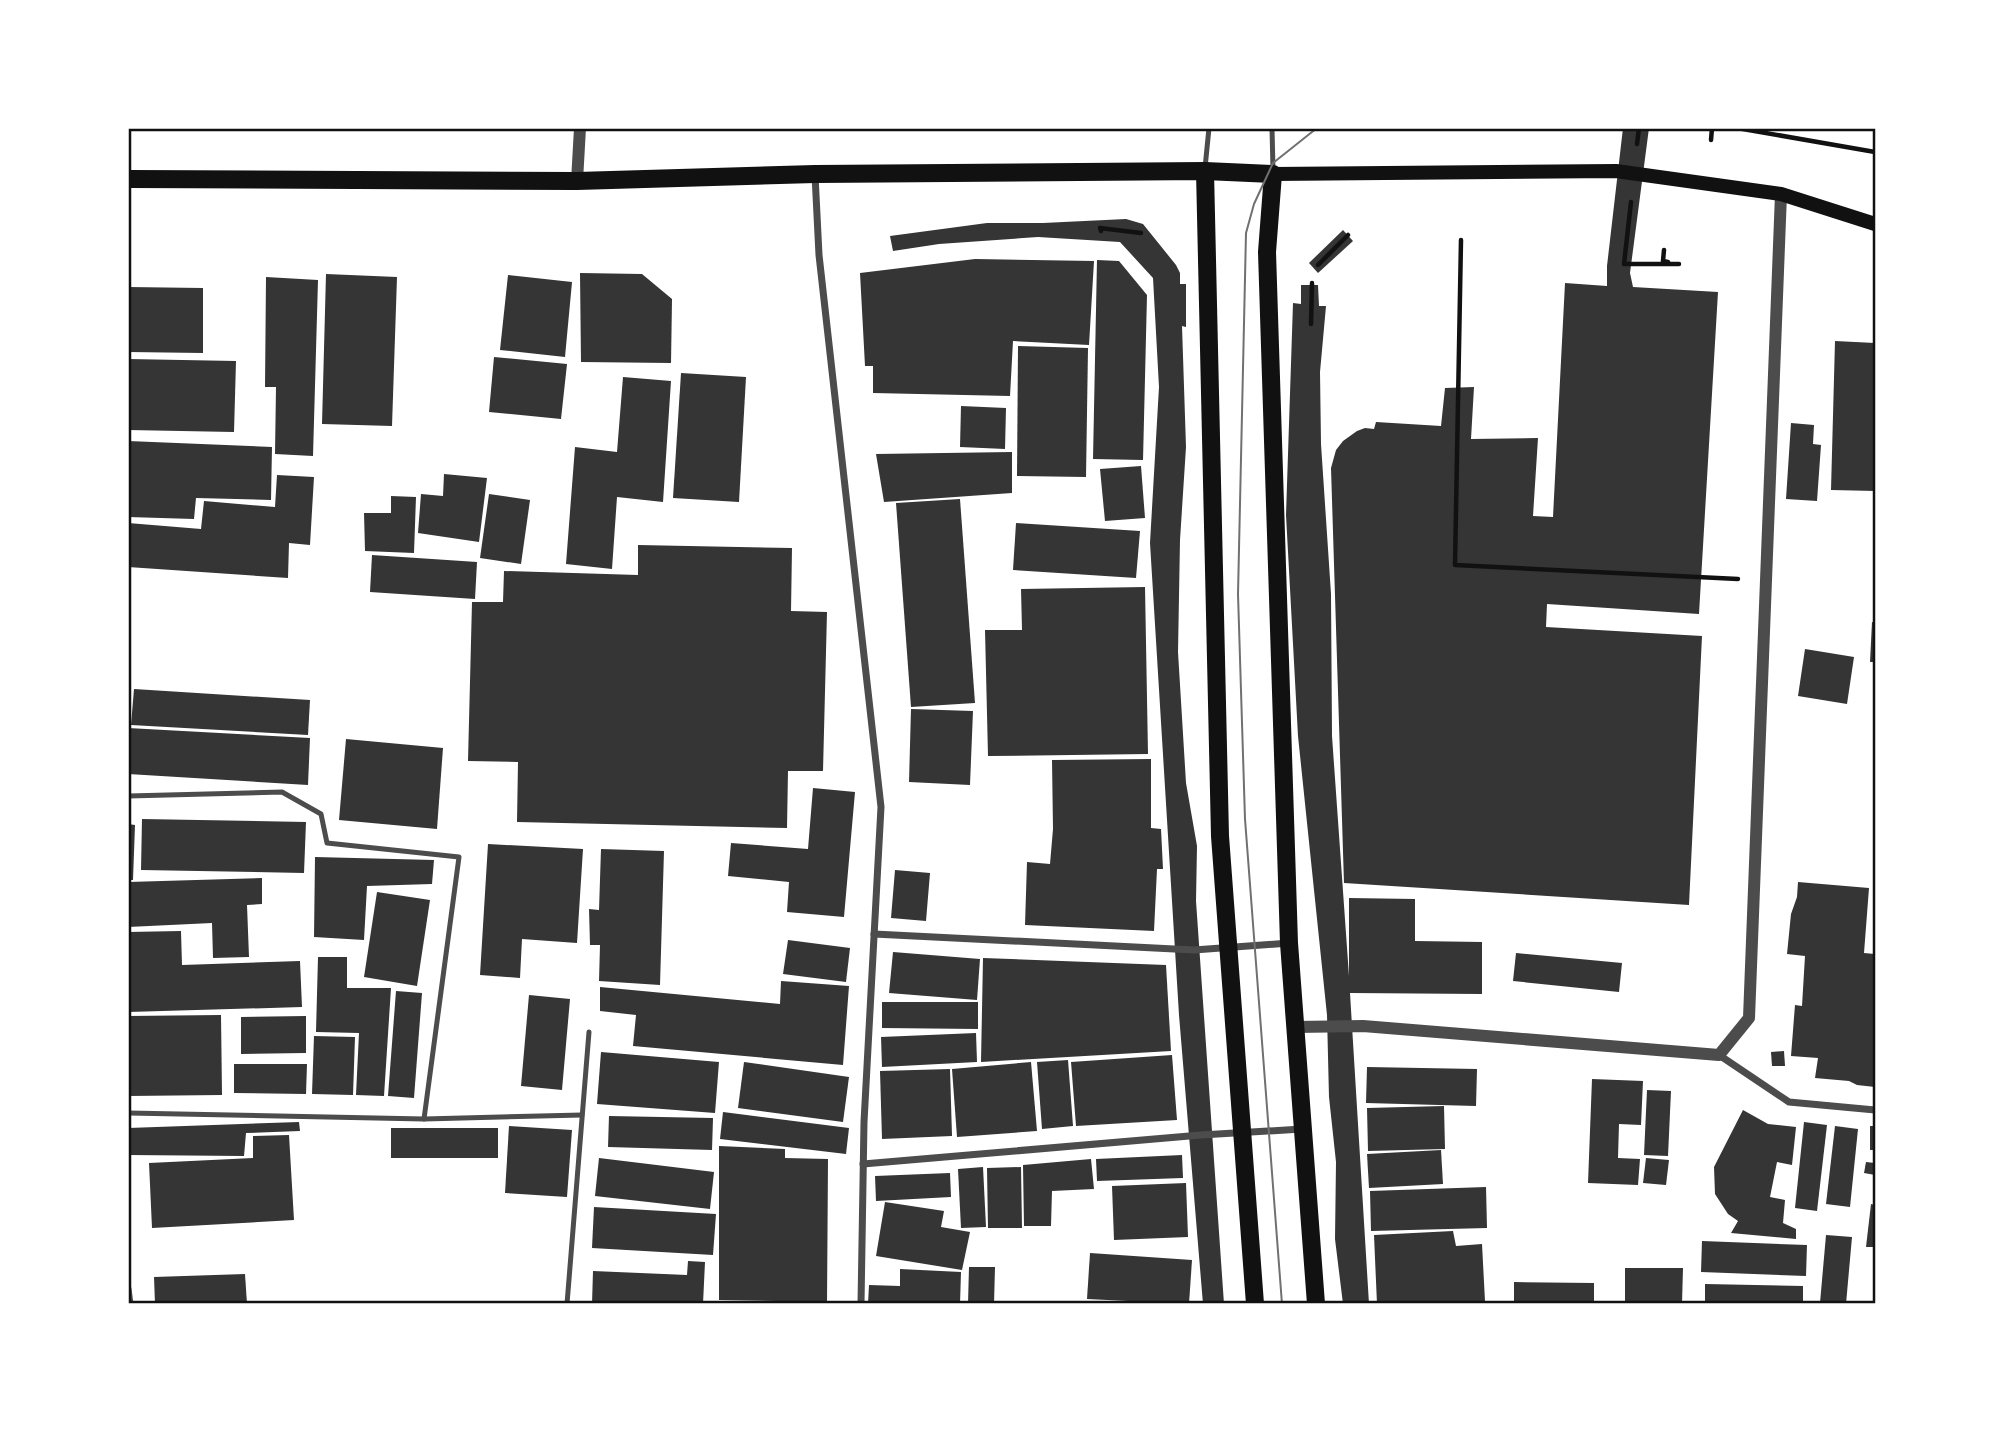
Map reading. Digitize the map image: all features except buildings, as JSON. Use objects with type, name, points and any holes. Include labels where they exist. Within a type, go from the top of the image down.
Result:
[{"type":"main road","points":[[1205,171],[1220,836],[1255,1304]]},
{"type":"main road","points":[[128,179],[577,181],[815,174],[1616,171],[1781,194],[1875,224]]},
{"type":"main road","points":[[1273,174],[1267,252],[1289,943],[1316,1304]]},
{"type":"street","points":[[577,181],[580,128]]},
{"type":"street","points":[[815,174],[819,255],[881,807],[863,1164],[861,1304]]},
{"type":"street","points":[[1719,1055],[1749,1018],[1781,194]]},
{"type":"street","points":[[874,934],[1194,950],[1289,943]]},
{"type":"street","points":[[1296,1027],[1363,1026],[1719,1055],[1789,1102],[1875,1110]]},
{"type":"street","points":[[863,1164],[1304,1129]]},
{"type":"street","points":[[128,1289],[130,1304]]},
{"type":"lane","points":[[1205,171],[1209,128]]},
{"type":"lane","points":[[1272,128],[1273,174]]},
{"type":"lane","points":[[128,796],[282,792],[321,814],[327,843],[458,857],[424,1119]]},
{"type":"lane","points":[[567,1304],[589,1032]]},
{"type":"lane","points":[[128,1113],[424,1119],[582,1115]]},
{"type":"path","points":[[1711,140],[1712,128]]},
{"type":"path","points":[[1737,128],[1875,152]]},
{"type":"path","points":[[1101,231],[1100,228],[1141,233]]},
{"type":"path","points":[[1318,265],[1348,235]]},
{"type":"path","points":[[1461,240],[1455,565],[1767,580]]},
{"type":"path","points":[[1624,264],[1679,264],[1663,261],[1664,250]]},
{"type":"path","points":[[1311,324],[1312,283]]},
{"type":"tram line","points":[[1282,1304],[1245,819],[1238,594],[1246,233],[1254,204],[1273,163],[1317,128]]}]
